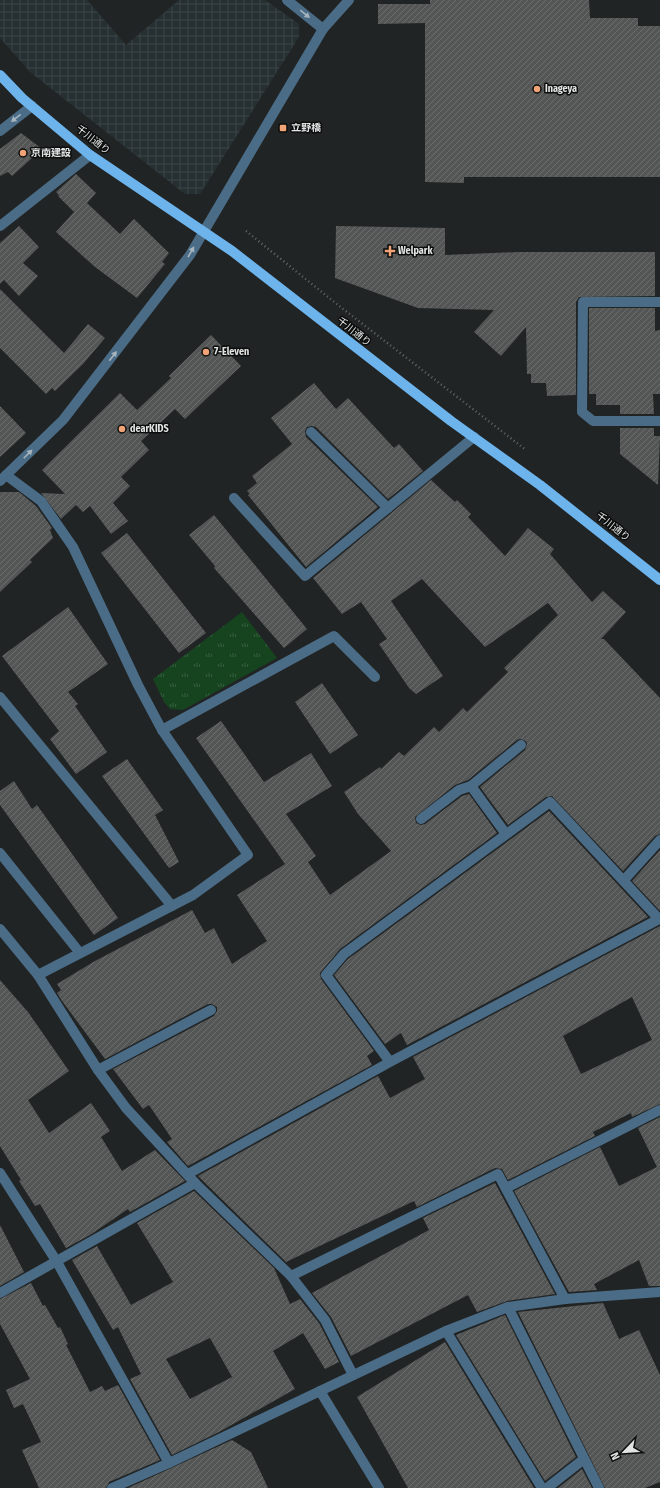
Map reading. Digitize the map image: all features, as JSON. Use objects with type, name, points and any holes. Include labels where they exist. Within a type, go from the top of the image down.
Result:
[{"type":"main road","name":"千川通り","points":[[0,75],[32,106],[90,155],[203,230],[474,437],[540,485],[660,580]]},
{"type":"street","points":[[287,0],[323,29]]},
{"type":"street","points":[[38,975],[193,895],[248,855],[162,730],[138,685],[73,547],[41,501],[3,478],[63,420],[190,255],[203,230],[323,29],[349,0]]},
{"type":"street","points":[[0,131],[32,106]]},
{"type":"street","points":[[0,226],[90,155]]},
{"type":"street","points":[[660,302],[582,302],[582,412],[593,421],[660,421]]},
{"type":"street","points":[[311,432],[388,508]]},
{"type":"street","points":[[234,498],[305,576],[474,437]]},
{"type":"street","points":[[162,730],[334,636],[375,677]]},
{"type":"street","points":[[0,697],[172,906]]},
{"type":"street","points":[[421,819],[459,790],[471,786],[521,745]]},
{"type":"street","points":[[471,786],[506,834]]},
{"type":"street","points":[[188,1174],[390,1062],[660,919],[550,802],[344,954],[326,974],[390,1062]]},
{"type":"street","points":[[624,880],[660,840]]},
{"type":"street","points":[[0,853],[80,953]]},
{"type":"street","points":[[0,928],[38,975],[98,1070],[126,1108],[195,1183],[291,1276],[325,1320],[353,1375]]},
{"type":"street","points":[[98,1070],[211,1010]]},
{"type":"street","points":[[506,1188],[660,1110]]},
{"type":"street","points":[[0,1173],[57,1262],[169,1463]]},
{"type":"street","points":[[291,1276],[498,1174],[565,1299]]},
{"type":"street","points":[[0,1293],[195,1183]]},
{"type":"street","points":[[112,1488],[169,1463],[446,1330],[508,1307],[565,1299],[658,1292],[660,1302]]},
{"type":"street","points":[[508,1307],[599,1488]]},
{"type":"street","points":[[446,1330],[542,1488]]},
{"type":"street","points":[[320,1391],[379,1488]]},
{"type":"street","points":[[547,1488],[584,1459]]},
{"type":"path","points":[[246,231],[338,305],[528,452]]},
{"type":"shaded area","points":[[0,0],[87,0],[126,45],[179,0],[265,0],[299,24],[299,37],[200,194],[185,194],[30,72],[0,38]]},
{"type":"green space","points":[[242,612],[277,658],[183,710],[170,709],[164,702],[153,679]]},
{"type":"building","points":[[430,0],[589,0],[590,18],[638,18],[638,26],[660,26],[660,177],[464,177],[464,183],[425,182],[425,23],[378,24],[378,4],[430,4]]},
{"type":"building","points":[[21,133],[42,149],[12,176],[8,172],[0,176],[0,149]]},
{"type":"building","points":[[76,174],[96,193],[87,203],[120,234],[134,219],[169,253],[162,262],[165,264],[137,298],[95,267],[56,232],[74,212],[56,192]]},
{"type":"building","points":[[19,226],[39,247],[23,263],[38,276],[19,296],[4,280],[0,284],[0,243]]},
{"type":"building","points":[[336,226],[445,228],[445,255],[519,252],[655,252],[655,296],[579,297],[576,302],[576,395],[547,396],[546,383],[531,383],[531,374],[527,374],[526,327],[501,356],[474,332],[494,310],[418,308],[335,278]]},
{"type":"building","points":[[0,289],[64,353],[88,324],[105,338],[83,364],[55,391],[52,388],[46,394],[0,348]]},
{"type":"building","points":[[589,308],[655,308],[655,331],[660,330],[660,394],[653,394],[654,414],[620,414],[620,405],[596,405],[596,394],[589,394]]},
{"type":"building","points":[[211,335],[241,366],[185,419],[175,409],[141,441],[149,450],[121,477],[130,486],[113,503],[128,521],[111,534],[90,506],[83,512],[76,505],[61,519],[41,493],[65,494],[42,470],[120,393],[137,410],[171,378],[169,376]]},
{"type":"building","points":[[314,383],[336,409],[348,398],[394,448],[399,444],[423,471],[388,499],[316,427],[307,427],[305,431],[306,437],[378,507],[306,567],[248,495],[250,494],[247,491],[257,483],[252,476],[292,444],[271,418]]},
{"type":"building","points":[[0,406],[26,433],[0,457]]},
{"type":"building","points":[[620,428],[654,428],[654,436],[660,436],[658,485],[620,454]]},
{"type":"building","points":[[431,480],[455,502],[457,500],[471,514],[468,517],[505,556],[528,528],[554,549],[550,554],[592,602],[603,591],[626,612],[601,639],[604,639],[660,698],[660,834],[655,836],[623,871],[552,796],[546,797],[508,825],[480,787],[525,750],[527,744],[526,741],[520,739],[517,740],[468,780],[455,785],[415,817],[416,823],[421,825],[425,824],[462,796],[469,794],[497,833],[340,949],[320,973],[321,979],[374,1051],[367,1056],[372,1065],[188,1166],[167,1142],[172,1139],[149,1105],[143,1109],[113,1069],[214,1016],[217,1011],[217,1007],[212,1004],[208,1004],[105,1059],[62,1001],[57,993],[61,990],[57,984],[95,961],[192,910],[205,933],[214,928],[232,964],[267,941],[237,895],[285,864],[196,738],[221,721],[264,782],[311,753],[332,786],[286,814],[316,856],[308,862],[330,895],[391,851],[358,814],[344,792],[380,767],[381,769],[399,752],[404,756],[434,727],[439,732],[463,708],[467,712],[508,672],[504,668],[558,615],[548,603],[485,647],[422,579],[391,601],[443,676],[416,694],[409,688],[379,644],[387,639],[361,602],[342,614],[313,578]]},
{"type":"building","points":[[0,492],[19,492],[36,506],[52,528],[50,530],[53,538],[30,560],[32,562],[0,592]]},
{"type":"building","points":[[214,515],[307,629],[284,648],[214,568],[215,566],[189,535]]},
{"type":"building","points":[[127,533],[206,633],[179,653],[101,553]]},
{"type":"building","points":[[68,607],[108,664],[68,692],[78,704],[75,706],[107,752],[76,774],[50,739],[59,731],[2,656]]},
{"type":"building","points":[[322,683],[358,735],[330,754],[295,702]]},
{"type":"building","points":[[127,759],[163,810],[155,815],[179,862],[169,868],[102,776]]},
{"type":"building","points":[[14,781],[32,809],[37,805],[118,918],[94,935],[0,805],[0,791]]},
{"type":"building","points":[[549,811],[648,917],[407,1045],[401,1033],[385,1044],[334,975],[348,959]]},
{"type":"building","points":[[660,850],[660,911],[632,881]]},
{"type":"building","points":[[660,926],[660,1104],[632,1117],[631,1113],[593,1132],[595,1136],[508,1180],[502,1169],[495,1168],[417,1207],[414,1201],[286,1262],[198,1176],[378,1076],[390,1098],[425,1079],[413,1057]],"holes":[[[632,997],[652,1040],[581,1074],[563,1036]]]},
{"type":"building","points":[[0,980],[28,1012],[69,1071],[28,1100],[49,1133],[91,1103],[110,1131],[101,1137],[122,1171],[155,1150],[185,1181],[130,1212],[128,1209],[90,1235],[66,1248],[40,1204],[35,1206],[19,1181],[21,1180],[0,1146]]},
{"type":"building","points":[[660,1117],[660,1286],[649,1286],[639,1260],[594,1284],[597,1290],[569,1292],[514,1191],[600,1147],[619,1186],[657,1167],[638,1128]]},
{"type":"building","points":[[495,1183],[555,1294],[507,1301],[477,1312],[468,1295],[351,1356],[331,1317],[312,1293],[429,1230],[423,1218]]},
{"type":"building","points":[[194,1191],[274,1268],[290,1304],[300,1299],[319,1323],[339,1362],[325,1369],[303,1333],[273,1351],[295,1389],[219,1432],[172,1455],[130,1379],[141,1374],[118,1327],[113,1330],[72,1260],[97,1246],[131,1305],[173,1282],[137,1223]],"holes":[[[210,1338],[232,1377],[190,1399],[166,1359]]]},
{"type":"building","points":[[0,1225],[24,1272],[0,1286]]},
{"type":"building","points":[[31,1283],[43,1306],[45,1305],[58,1328],[60,1327],[68,1344],[66,1345],[90,1392],[102,1386],[105,1391],[118,1385],[160,1460],[109,1482],[106,1488],[39,1488],[22,1450],[41,1442],[23,1404],[14,1408],[6,1390],[30,1379],[0,1324],[0,1299]]},
{"type":"building","points":[[603,1303],[619,1339],[639,1330],[660,1375],[660,1482],[645,1488],[605,1488],[518,1312]]},
{"type":"building","points":[[505,1315],[576,1457],[545,1481],[456,1335]]},
{"type":"building","points":[[445,1342],[534,1488],[408,1488],[357,1397]]},
{"type":"building","points":[[232,1440],[251,1452],[268,1488],[128,1488]]},
{"type":"building","points":[[582,1469],[592,1488],[558,1488]]},
{"type":"place","name":"Inageya","points":[[537,89]]},
{"type":"place","name":"立野橋","points":[[283,128]]},
{"type":"place","name":"京南建設","points":[[23,153]]},
{"type":"place","name":"Welpark","points":[[390,251]]},
{"type":"place","name":"7-Eleven","points":[[206,352]]},
{"type":"place","name":"dearKIDS","points":[[122,429]]}]
